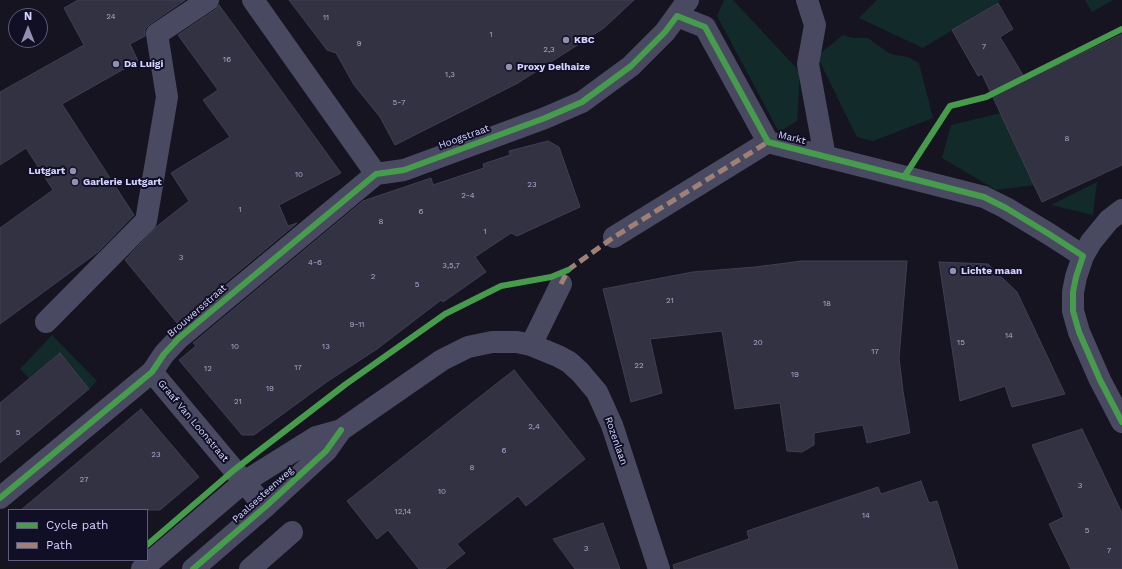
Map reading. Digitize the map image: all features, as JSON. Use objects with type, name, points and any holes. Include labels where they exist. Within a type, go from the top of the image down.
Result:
[{"type":"street","points":[[46,322],[146,221],[167,97],[157,34],[208,0]]},
{"type":"street","points":[[253,0],[376,174]]},
{"type":"street","points":[[807,0],[814,25],[808,64],[825,157]]},
{"type":"street","name":"Markt","points":[[557,112],[582,102],[631,66],[665,32],[682,8],[705,27],[768,142],[984,197],[1006,208],[1083,256]]},
{"type":"street","name":"Hoogstraat","points":[[376,174],[404,170],[482,142],[557,112]]},
{"type":"street","name":"Markt","points":[[614,238],[768,142]]},
{"type":"street","name":"Brouwersstraat","points":[[0,498],[152,372],[164,354],[179,338],[376,174]]},
{"type":"street","points":[[1122,210],[1109,220],[1091,242],[1083,256],[1073,292],[1073,311],[1079,332],[1100,380],[1122,422]]},
{"type":"street","points":[[531,345],[561,284]]},
{"type":"street","name":"Paalsesteenweg","points":[[142,569],[244,482],[316,437],[341,430],[442,360],[457,352],[478,344],[492,342],[517,342],[531,345]]},
{"type":"street","name":"Rozenlaan","points":[[531,345],[569,362],[588,380],[597,392],[612,426],[659,569]]},
{"type":"street","name":"Graaf Van Loonstraat","points":[[152,372],[265,507]]},
{"type":"street","name":"Paalsesteenweg","points":[[193,569],[326,452],[341,430]]},
{"type":"street","points":[[250,569],[292,532]]},
{"type":"green space","points":[[724,0],[733,0],[800,72],[797,121],[779,132],[717,16]]},
{"type":"green space","points":[[877,0],[1001,0],[923,48],[859,18]]},
{"type":"green space","points":[[1085,0],[1113,0],[1092,12]]},
{"type":"green space","points":[[843,35],[853,38],[868,38],[890,54],[908,57],[919,63],[933,118],[873,141],[857,137],[817,56]]},
{"type":"green space","points":[[1001,113],[1034,185],[996,190],[942,158],[951,125]]},
{"type":"green space","points":[[1097,182],[1093,215],[1051,205]]},
{"type":"green space","points":[[52,335],[97,381],[89,389],[60,353],[29,378],[20,369]]},
{"type":"building","name":"Lutgart","points":[[78,0],[185,0],[150,24],[145,29],[145,36],[130,44],[138,61],[62,104],[134,215],[98,252],[0,324],[0,228],[53,190],[26,148],[0,165],[0,92],[84,45],[64,8]]},
{"type":"building","points":[[289,0],[634,0],[604,28],[518,83],[395,145],[380,117],[354,85],[336,53],[327,50]]},
{"type":"building","points":[[998,3],[1013,29],[1000,37],[1026,80],[1122,34],[1122,165],[1042,202],[982,74],[978,76],[952,30]]},
{"type":"building","points":[[219,5],[341,173],[279,205],[288,226],[297,223],[177,323],[125,260],[156,227],[189,201],[171,173],[230,137],[203,100],[218,90],[178,35],[215,10]]},
{"type":"building","points":[[548,141],[559,147],[580,207],[517,236],[511,233],[475,257],[486,272],[443,302],[441,300],[377,349],[328,381],[254,435],[242,435],[179,360],[196,346],[193,343],[363,201],[431,178],[433,185],[484,168],[483,164],[510,155],[509,151]]},
{"type":"building","points":[[802,261],[907,261],[899,358],[910,433],[867,443],[863,425],[814,433],[814,445],[802,452],[787,451],[780,403],[735,409],[722,331],[650,339],[662,393],[631,402],[603,289],[693,272],[755,267]]},
{"type":"building","points":[[939,262],[988,264],[1017,292],[1065,394],[1012,407],[1005,386],[960,401]]},
{"type":"building","points":[[60,353],[89,389],[0,463],[0,403]]},
{"type":"building","points":[[514,370],[585,459],[526,506],[518,496],[457,544],[465,553],[445,569],[419,569],[388,530],[377,539],[347,501]]},
{"type":"building","points":[[141,409],[199,477],[160,510],[22,509]]},
{"type":"building","points":[[1082,429],[1122,513],[1122,569],[1071,569],[1049,524],[1064,517],[1032,445]]},
{"type":"building","points":[[921,481],[929,503],[937,501],[958,569],[674,569],[673,565],[749,539],[747,531],[878,487],[881,494]]},
{"type":"building","points":[[603,523],[620,569],[575,569],[553,539]]},
{"type":"marked path","points":[[561,284],[568,270],[614,237],[768,142],[771,143]]},
{"type":"cycle path","points":[[0,498],[152,372],[164,354],[179,338],[376,174],[404,170],[545,118],[582,102],[631,66],[665,32],[677,16],[705,27],[768,142],[984,197],[1006,208],[1083,256],[1073,292],[1073,311],[1079,332],[1100,380],[1122,422]]},
{"type":"cycle path","points":[[904,177],[950,106],[986,97],[1122,29]]},
{"type":"cycle path","points":[[148,544],[234,470],[346,384],[445,314],[501,286],[551,277],[568,270]]},
{"type":"cycle path","points":[[193,569],[265,507],[326,451],[341,430]]},
{"type":"place","name":"KBC","points":[[566,40]]},
{"type":"place","name":"Da Luigi","points":[[116,64]]},
{"type":"place","name":"Proxy Delhaize","points":[[509,67]]},
{"type":"place","name":"Lutgart","points":[[73,171]]},
{"type":"place","name":"Garlerie Lutgart","points":[[75,182]]},
{"type":"place","name":"Lichte maan","points":[[953,271]]}]
